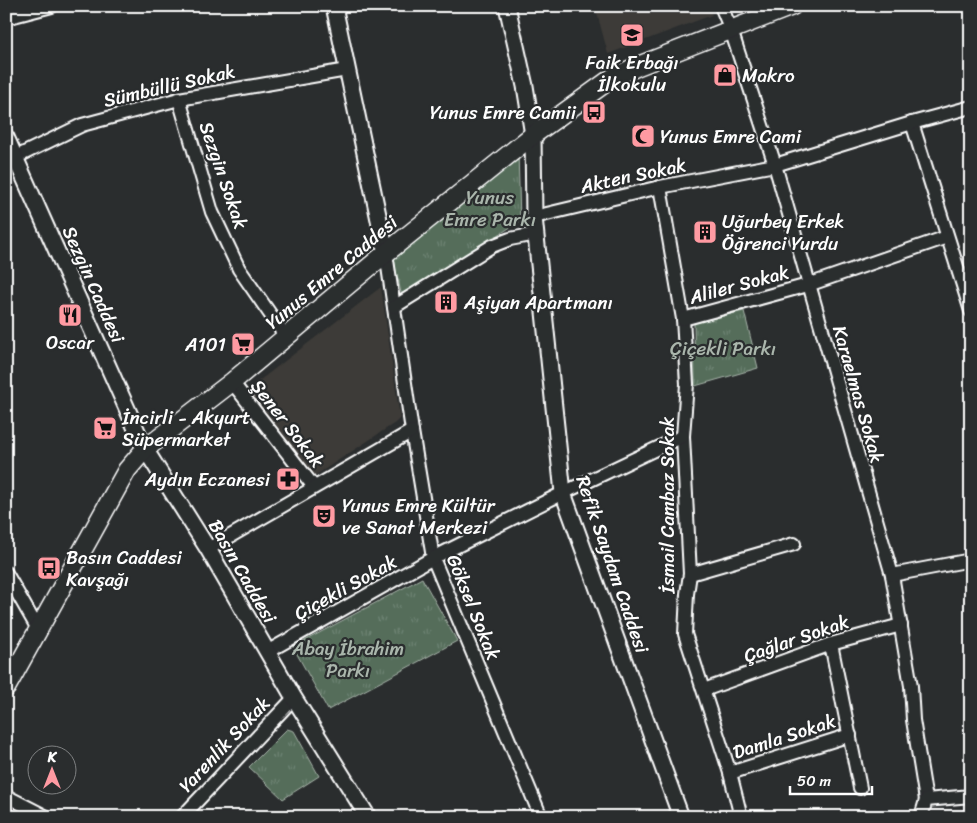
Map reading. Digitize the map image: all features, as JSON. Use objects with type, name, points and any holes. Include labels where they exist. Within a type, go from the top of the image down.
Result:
[{"type":"main road","name":"Yunus Emre Caddesi","points":[[6,688],[128,470],[145,449],[232,382],[386,253],[533,135],[612,78],[792,6]]},
{"type":"street","points":[[6,18],[52,6]]},
{"type":"street","points":[[334,6],[386,253]]},
{"type":"street","name":"Refik Saydam Caddesi","points":[[507,6],[525,86],[533,135],[534,217],[564,493],[681,817]]},
{"type":"street","name":"Karaelmas Sokak","points":[[721,6],[731,30],[775,165],[892,574],[911,686],[913,720],[926,800]]},
{"type":"street","name":"Sümbüllü Sokak","points":[[11,159],[82,125],[179,99],[346,70]]},
{"type":"street","name":"Sezgin Sokak","points":[[179,99],[212,212],[239,270],[286,337]]},
{"type":"street","name":"Akten Sokak","points":[[534,217],[660,187],[775,165],[971,106]]},
{"type":"street","points":[[912,123],[971,311]]},
{"type":"street","name":"Sezgin Caddesi","points":[[6,137],[11,159],[145,449]]},
{"type":"street","name":"İsmail Cambaz Sokak","points":[[660,187],[683,319],[687,384],[683,436],[690,574],[687,594],[686,634],[730,773],[741,817]]},
{"type":"street","points":[[394,307],[492,246],[510,239],[536,234]]},
{"type":"street","name":"Aliler Sokak","points":[[683,319],[808,285],[947,237]]},
{"type":"street","name":"Göksel Sokak","points":[[386,253],[433,558],[540,817]]},
{"type":"street","name":"Şener Sokak","points":[[232,382],[314,488]]},
{"type":"street","name":"Şener Sokak","points":[[208,549],[412,431]]},
{"type":"street","name":"Çiçekli Sokak","points":[[268,652],[433,558],[683,436]]},
{"type":"street","name":"Basın Caddesi","points":[[145,449],[208,549],[294,698],[368,817]]},
{"type":"street","points":[[690,574],[794,544]]},
{"type":"street","points":[[892,574],[971,560]]},
{"type":"street","points":[[6,573],[38,629]]},
{"type":"street","name":"Çağlar Sokak","points":[[704,690],[831,644],[901,625]]},
{"type":"street","points":[[831,644],[860,788]]},
{"type":"street","name":"Yarenlik Sokak","points":[[182,817],[294,698]]},
{"type":"street","name":"Damla Sokak","points":[[730,773],[850,735]]},
{"type":"street","points":[[6,796],[47,817]]},
{"type":"street","points":[[921,817],[926,800],[971,796]]},
{"type":"shaded area","name":"Faik Erbağı İlkokulu","points":[[595,6],[709,6],[712,15],[608,54]]},
{"type":"shaded area","points":[[381,287],[400,418],[313,477],[247,390]]},
{"type":"green space","name":"Yunus Emre Parkı","points":[[518,151],[520,221],[402,297],[392,253]]},
{"type":"green space","name":"Çiçekli Parkı","points":[[744,311],[758,368],[695,386],[694,323]]},
{"type":"green space","name":"Abay İbrahim Parkı","points":[[422,578],[457,641],[328,710],[293,647]]},
{"type":"green space","points":[[287,729],[294,731],[319,776],[283,799],[249,767]]},
{"type":"place","name":"Faik Erbağı İlkokulu","points":[[632,35]]},
{"type":"place","name":"Makro","points":[[725,75]]},
{"type":"place","name":"Yunus Emre Camii","points":[[594,112]]},
{"type":"place","name":"Yunus Emre Cami","points":[[643,136]]},
{"type":"place","name":"Uğurbey Erkek Öğrenci Yurdu","points":[[705,232]]},
{"type":"place","name":"Aşiyan Apartmanı","points":[[446,302]]},
{"type":"place","name":"Oscar","points":[[70,315]]},
{"type":"place","name":"A101","points":[[243,344]]},
{"type":"place","name":"İncirli - Akyurt Süpermarket","points":[[105,428]]},
{"type":"place","name":"Aydın Eczanesi","points":[[288,479]]},
{"type":"place","name":"Yunus Emre Kültür ve Sanat Merkezi","points":[[324,516]]},
{"type":"place","name":"Basın Caddesi Kavşağı","points":[[49,568]]}]
